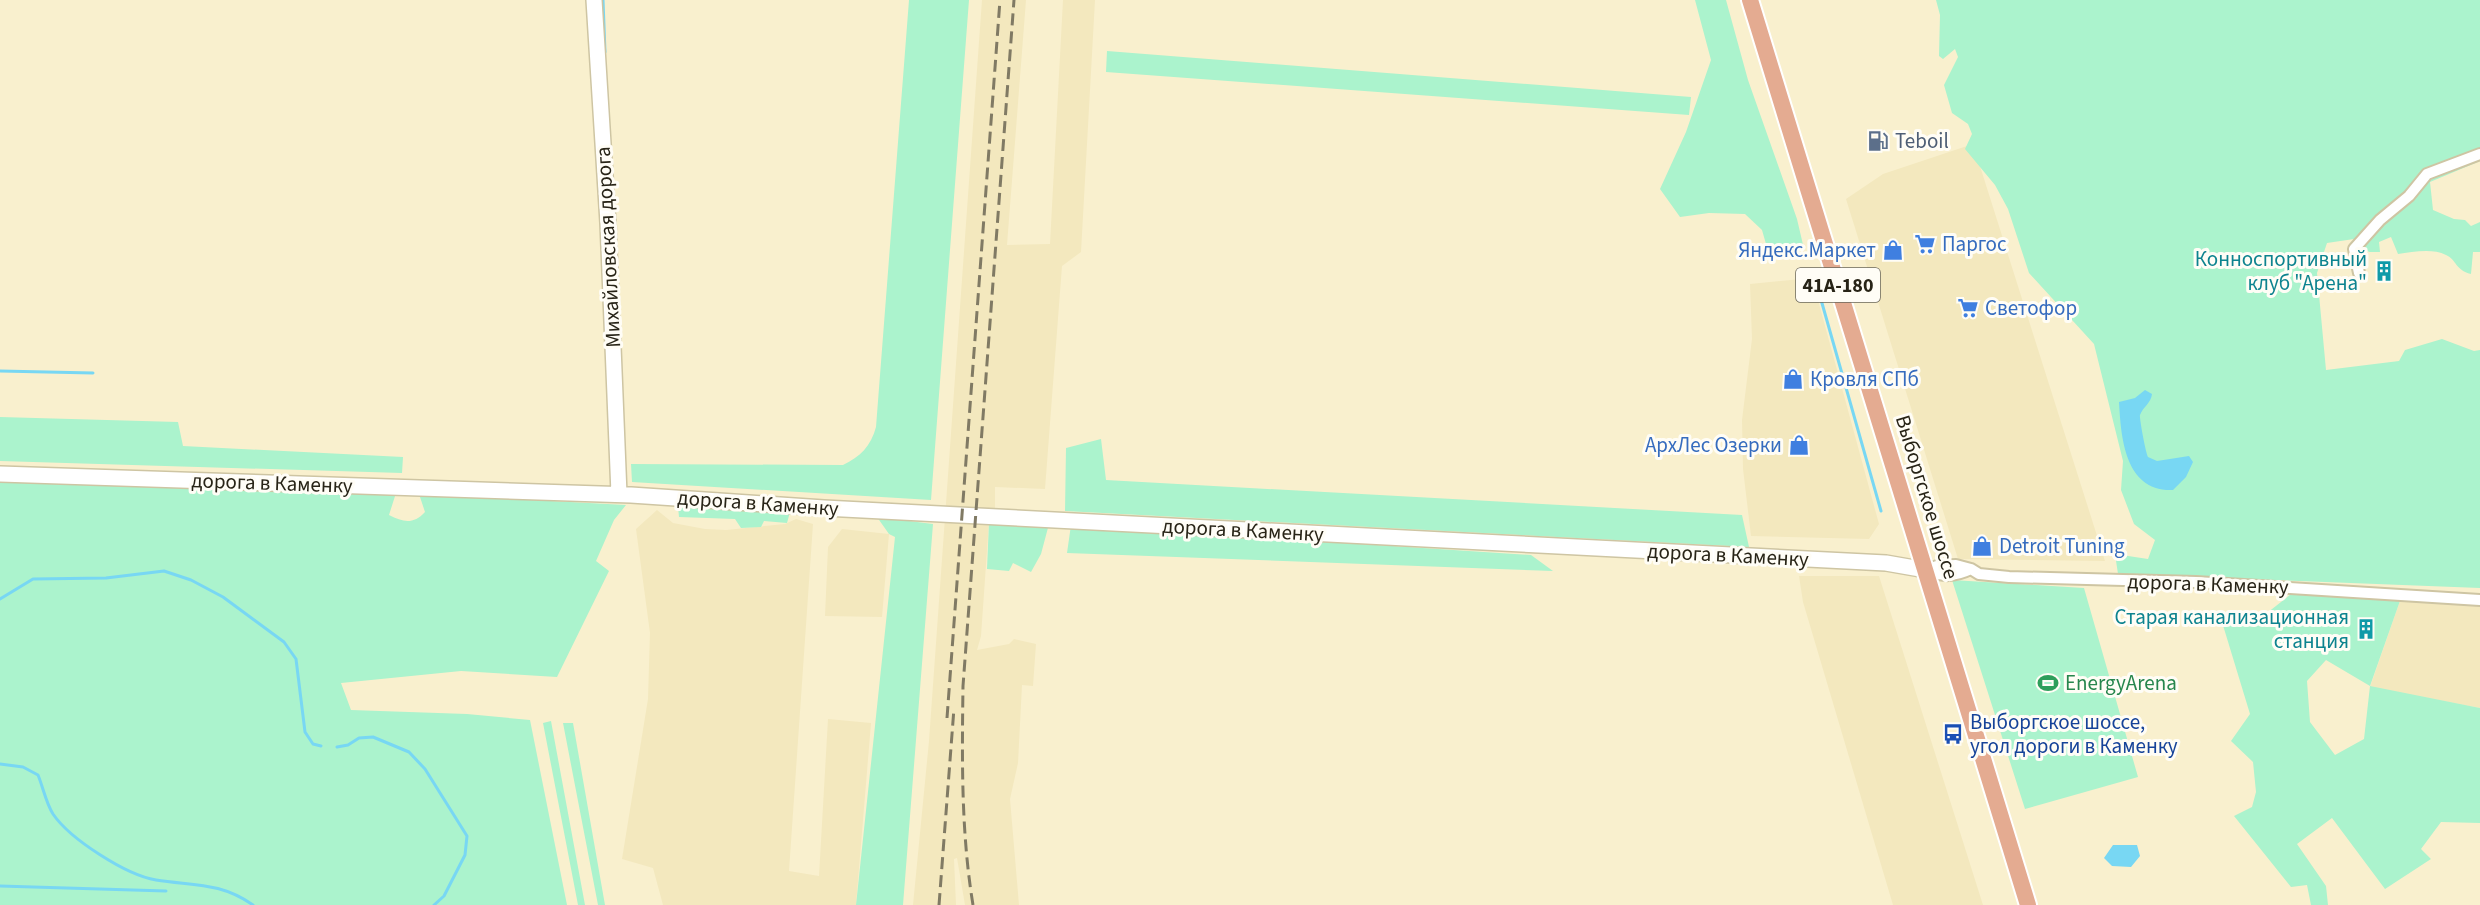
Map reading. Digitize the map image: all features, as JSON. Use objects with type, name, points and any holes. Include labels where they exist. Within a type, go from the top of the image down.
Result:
[{"type":"main road","name":"Выборгское шоссе","points":[[1740,0],[2028,905]]},
{"type":"main road","name":"Выборгское шоссе","points":[[1750,0],[2018,905]]},
{"type":"street","name":"Михайловская дорога","points":[[594,0],[608,223],[620,494]]},
{"type":"street","points":[[2359,273],[2354,249],[2380,220],[2409,196],[2427,174],[2480,154]]},
{"type":"street","name":"дорога в Каменку","points":[[0,474],[620,494],[824,508],[1886,563],[1920,569],[1940,576],[1958,576],[1971,569],[1979,574],[2009,577],[2196,582],[2480,600]]},
{"type":"shaded area","points":[[982,0],[1026,0],[1007,245],[1050,244],[1063,0],[1095,0],[1081,252],[1062,266],[1045,489],[995,487],[995,512],[989,522],[981,636],[977,650],[1009,644],[1014,639],[1036,644],[1033,686],[1022,685],[1018,763],[1010,799],[1019,905],[965,905],[957,858],[954,859],[956,905],[913,905],[929,741]]},
{"type":"shaded area","points":[[1973,144],[2105,561],[1958,559],[1846,199],[1883,174]]},
{"type":"shaded area","name":"Кровля СПб","points":[[1812,278],[1879,524],[1869,539],[1751,536],[1743,469],[1742,420],[1752,339],[1750,284]]},
{"type":"shaded area","points":[[657,510],[673,523],[705,529],[726,530],[785,524],[796,519],[813,524],[789,871],[819,876],[828,719],[871,723],[856,905],[663,905],[653,868],[622,859],[648,699],[650,633],[636,529]]},
{"type":"shaded area","points":[[842,529],[889,534],[882,617],[825,616],[828,547]]},
{"type":"shaded area","points":[[1799,576],[1879,576],[1983,905],[1893,905],[1803,602]]},
{"type":"shaded area","points":[[2401,598],[2480,606],[2480,708],[2370,687]]},
{"type":"green space","points":[[909,0],[969,0],[931,500],[632,482],[631,464],[843,465],[860,454],[871,440],[876,427]]},
{"type":"green space","points":[[1695,0],[1726,0],[1748,80],[1797,219],[1804,249],[1795,253],[1786,244],[1768,251],[1762,230],[1745,214],[1709,213],[1680,217],[1660,189],[1686,132],[1711,60]]},
{"type":"green space","points":[[1936,0],[2480,0],[2480,161],[2430,182],[2433,210],[2454,219],[2465,220],[2471,226],[2480,222],[2480,252],[2473,252],[2471,274],[2462,270],[2450,257],[2441,253],[2422,251],[2398,254],[2391,237],[2379,242],[2380,252],[2369,252],[2354,239],[2327,243],[2317,273],[2326,370],[2399,361],[2405,350],[2442,339],[2474,351],[2480,350],[2480,588],[2118,574],[2115,554],[2148,559],[2155,540],[2134,524],[2121,490],[2123,461],[2094,344],[2029,273],[2008,209],[1995,185],[1965,149],[1972,134],[1968,124],[1952,113],[1944,85],[1958,57],[1955,49],[1943,59],[1939,56],[1940,15]]},
{"type":"green space","points":[[1107,51],[1691,97],[1689,115],[1106,72]]},
{"type":"green space","points":[[0,417],[178,422],[183,446],[403,457],[402,473],[0,461]]},
{"type":"green space","points":[[1101,439],[1106,480],[1742,515],[1749,547],[1065,511],[1066,448]]},
{"type":"green space","points":[[0,481],[396,493],[389,515],[408,521],[416,519],[425,512],[419,494],[626,505],[614,520],[596,561],[609,571],[557,677],[461,671],[341,683],[351,710],[467,714],[530,720],[567,905],[0,905]]},
{"type":"green space","points":[[678,506],[790,512],[787,523],[764,521],[761,527],[741,528],[735,519],[679,517]]},
{"type":"green space","points":[[877,517],[933,524],[903,905],[856,905],[895,537],[889,534]]},
{"type":"green space","points":[[989,522],[1049,524],[1041,554],[1031,572],[1013,563],[1009,571],[987,569]]},
{"type":"green space","points":[[1071,525],[1531,555],[1553,571],[1067,553]]},
{"type":"green space","name":"EnergyArena","points":[[1952,580],[2084,588],[2138,777],[2025,809]]},
{"type":"green space","points":[[2291,594],[2401,598],[2370,686],[2480,708],[2480,823],[2441,822],[2421,849],[2431,859],[2385,889],[2332,818],[2297,844],[2326,886],[2328,905],[2311,905],[2307,885],[2291,887],[2234,816],[2252,807],[2256,792],[2253,762],[2231,741],[2250,714],[2222,622],[2267,613]],"holes":[[[2326,660],[2370,686],[2364,739],[2335,755],[2310,722],[2307,681]]]},
{"type":"green space","points":[[551,721],[585,905],[578,905],[543,723]]},
{"type":"green space","points":[[563,723],[573,723],[605,905],[598,905]]},
{"type":"water","points":[[2145,390],[2152,394],[2140,415],[2148,457],[2157,461],[2189,456],[2193,462],[2186,477],[2173,490],[2157,488],[2145,482],[2135,473],[2124,446],[2119,402],[2135,398]]},
{"type":"water","points":[[2113,845],[2137,845],[2140,856],[2131,867],[2112,866],[2104,858]]},
{"type":"waterway","points":[[603,0],[605,52]]},
{"type":"waterway","points":[[1814,275],[1881,511]]},
{"type":"waterway","points":[[0,371],[93,373]]},
{"type":"waterway","points":[[0,599],[33,579],[106,578],[164,571],[191,580],[223,597],[284,642],[296,659],[305,732],[313,744],[321,746]]},
{"type":"waterway","points":[[337,747],[348,745],[359,738],[373,737],[409,752],[425,769],[467,836],[465,855],[444,896],[434,905]]},
{"type":"waterway","points":[[0,764],[23,767],[38,775],[46,800],[61,824],[85,845],[115,864],[156,880],[195,884],[229,892],[253,905]]},
{"type":"waterway","points":[[0,886],[166,891]]},
{"type":"railway","points":[[947,718],[1000,0]]},
{"type":"railway","points":[[973,905],[964,823],[963,686],[1014,0]]},
{"type":"railway","points":[[939,905],[954,708]]},
{"type":"place","name":"Teboil","points":[[1878,141]]},
{"type":"place","name":"Паргос","points":[[1925,244]]},
{"type":"place","name":"Яндекс.Маркет","points":[[1893,250]]},
{"type":"place","name":"Конноспортивный клуб \"Арена\"","points":[[2384,271]]},
{"type":"place","name":"Светофор","points":[[1968,308]]},
{"type":"place","name":"Кровля СПб","points":[[1793,379]]},
{"type":"place","name":"АрхЛес Озерки","points":[[1799,445]]},
{"type":"place","name":"Detroit Tuning","points":[[1982,546]]},
{"type":"place","name":"Старая канализационная станция","points":[[2366,629]]},
{"type":"place","name":"EnergyArena","points":[[2048,683]]},
{"type":"place","name":"Выборгское шоссе, угол дороги в Каменку","points":[[1953,734]]}]
